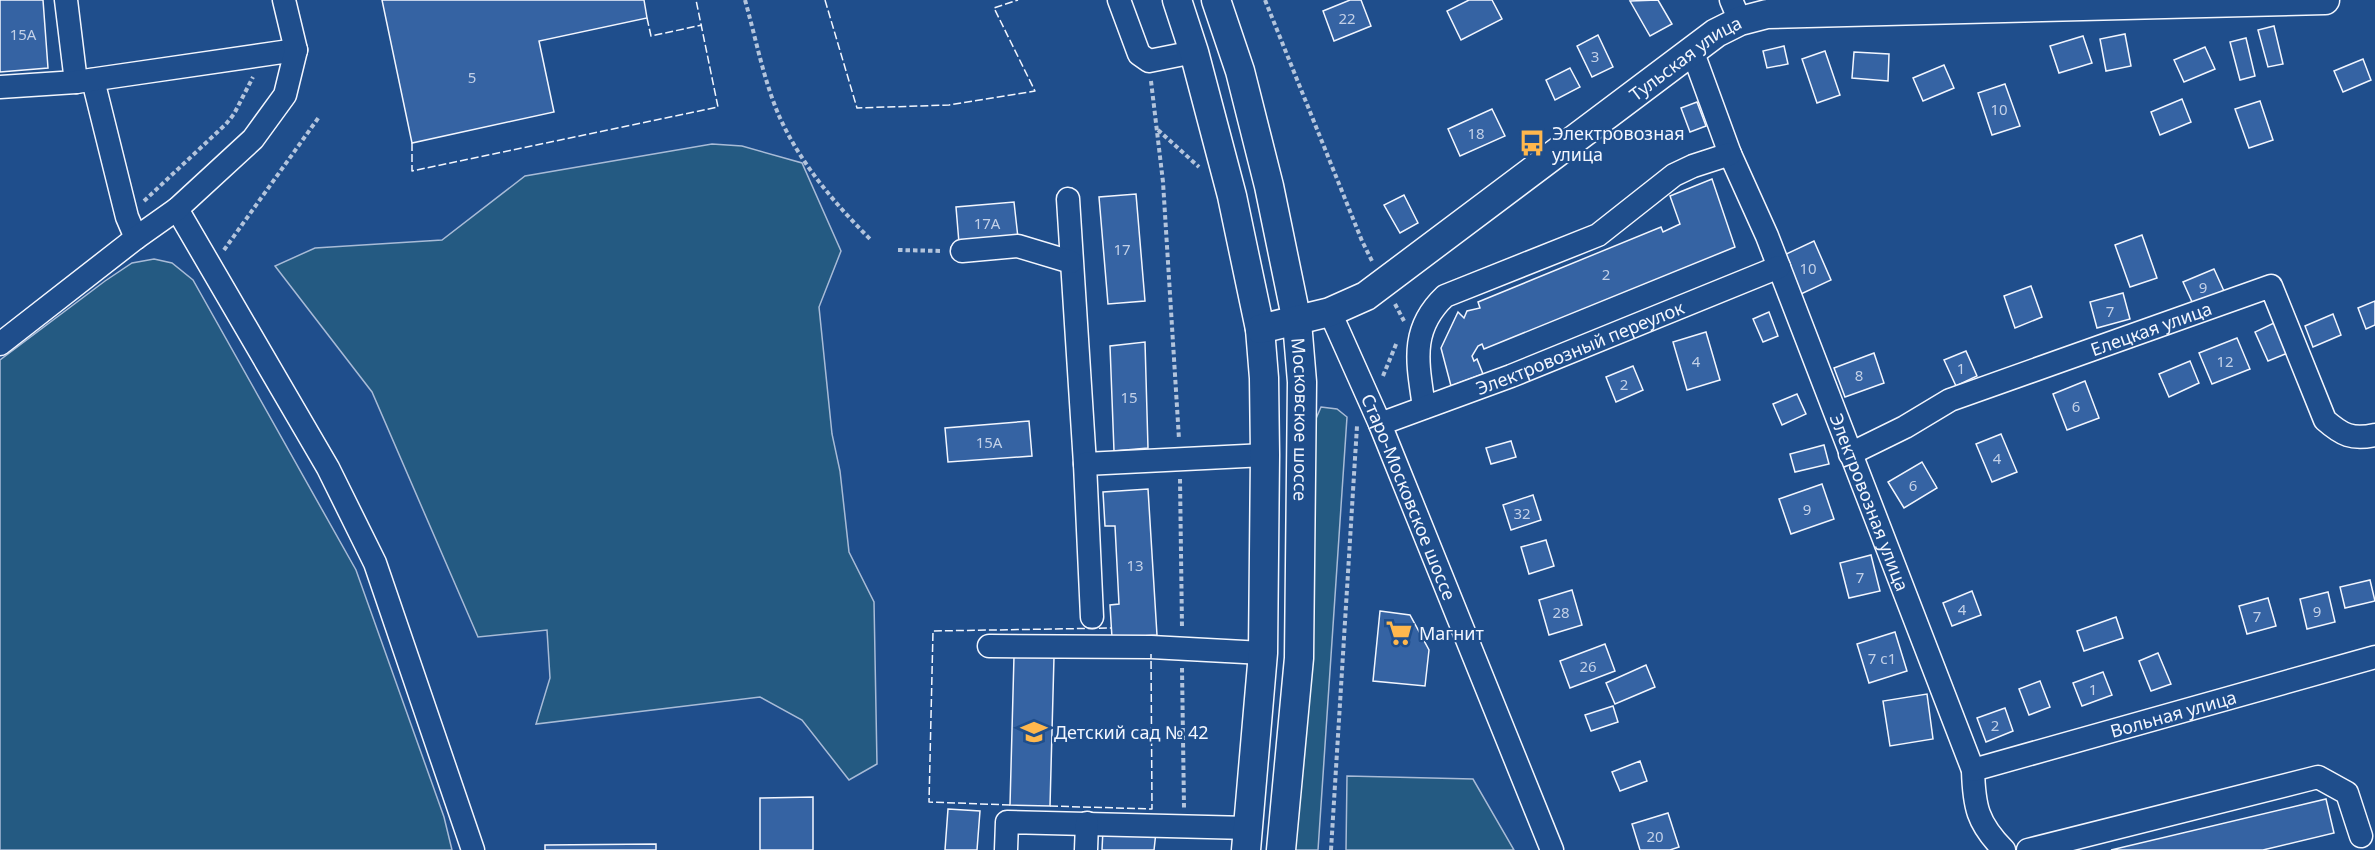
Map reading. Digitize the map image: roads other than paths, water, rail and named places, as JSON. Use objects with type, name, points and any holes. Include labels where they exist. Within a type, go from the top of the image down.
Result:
[{"type":"main road","name":"Московское шоссе","points":[[1177,0],[1194,52],[1232,196],[1260,329],[1264,378],[1265,455],[1263,654],[1247,839]]},
{"type":"main road","name":"Московское шоссе","points":[[1216,0],[1240,71],[1269,186],[1297,322],[1302,382],[1299,658],[1281,850]]},
{"type":"main road","name":"Тульская улица","points":[[1260,329],[1297,322],[1330,312],[1366,296],[1716,33],[1735,11],[1767,14],[2325,0]]},
{"type":"street","points":[[66,0],[85,81],[136,238]]},
{"type":"street","points":[[0,344],[136,238],[177,209],[253,139],[285,95],[296,50],[284,0]]},
{"type":"street","points":[[1119,0],[1139,54],[1149,61],[1194,52]]},
{"type":"street","points":[[0,87],[85,81],[296,50]]},
{"type":"street","name":"Электровозная улица","points":[[1692,50],[1730,154],[1779,267],[1973,770],[1974,803],[1988,834],[2004,850]]},
{"type":"street","points":[[1424,407],[1418,370],[1419,337],[1428,316],[1445,296],[1598,235],[1674,176],[1693,166],[1730,154]]},
{"type":"street","points":[[1068,199],[1092,617]]},
{"type":"street","points":[[177,209],[328,468],[375,562],[473,850]]},
{"type":"street","points":[[962,251],[1018,246],[1071,262]]},
{"type":"street","name":"Электровозный переулок","points":[[1375,414],[1424,407],[1511,376],[1779,267]]},
{"type":"street","name":"Елецкая улица","points":[[1850,454],[1905,427],[1950,400],[2271,286],[2325,420],[2341,434],[2362,438],[2375,435]]},
{"type":"street","name":"Старо-Московское шоссе","points":[[1330,312],[1375,414],[1552,850]]},
{"type":"street","points":[[1084,464],[1265,455]]},
{"type":"street","points":[[989,646],[1151,647],[1263,654]]},
{"type":"street","name":"Вольная улица","points":[[1973,770],[2375,657]]},
{"type":"street","points":[[2028,850],[2318,777],[2347,793],[2361,836]]},
{"type":"street","points":[[1006,850],[1008,822],[1184,827],[1247,839]]},
{"type":"street","points":[[1086,850],[1087,823]]},
{"type":"place","name":"Электровозная улица","points":[[1532,143]]},
{"type":"place","name":"Магнит","points":[[1399,633]]},
{"type":"place","name":"Детский сад № 42","points":[[1034,732]]}]
